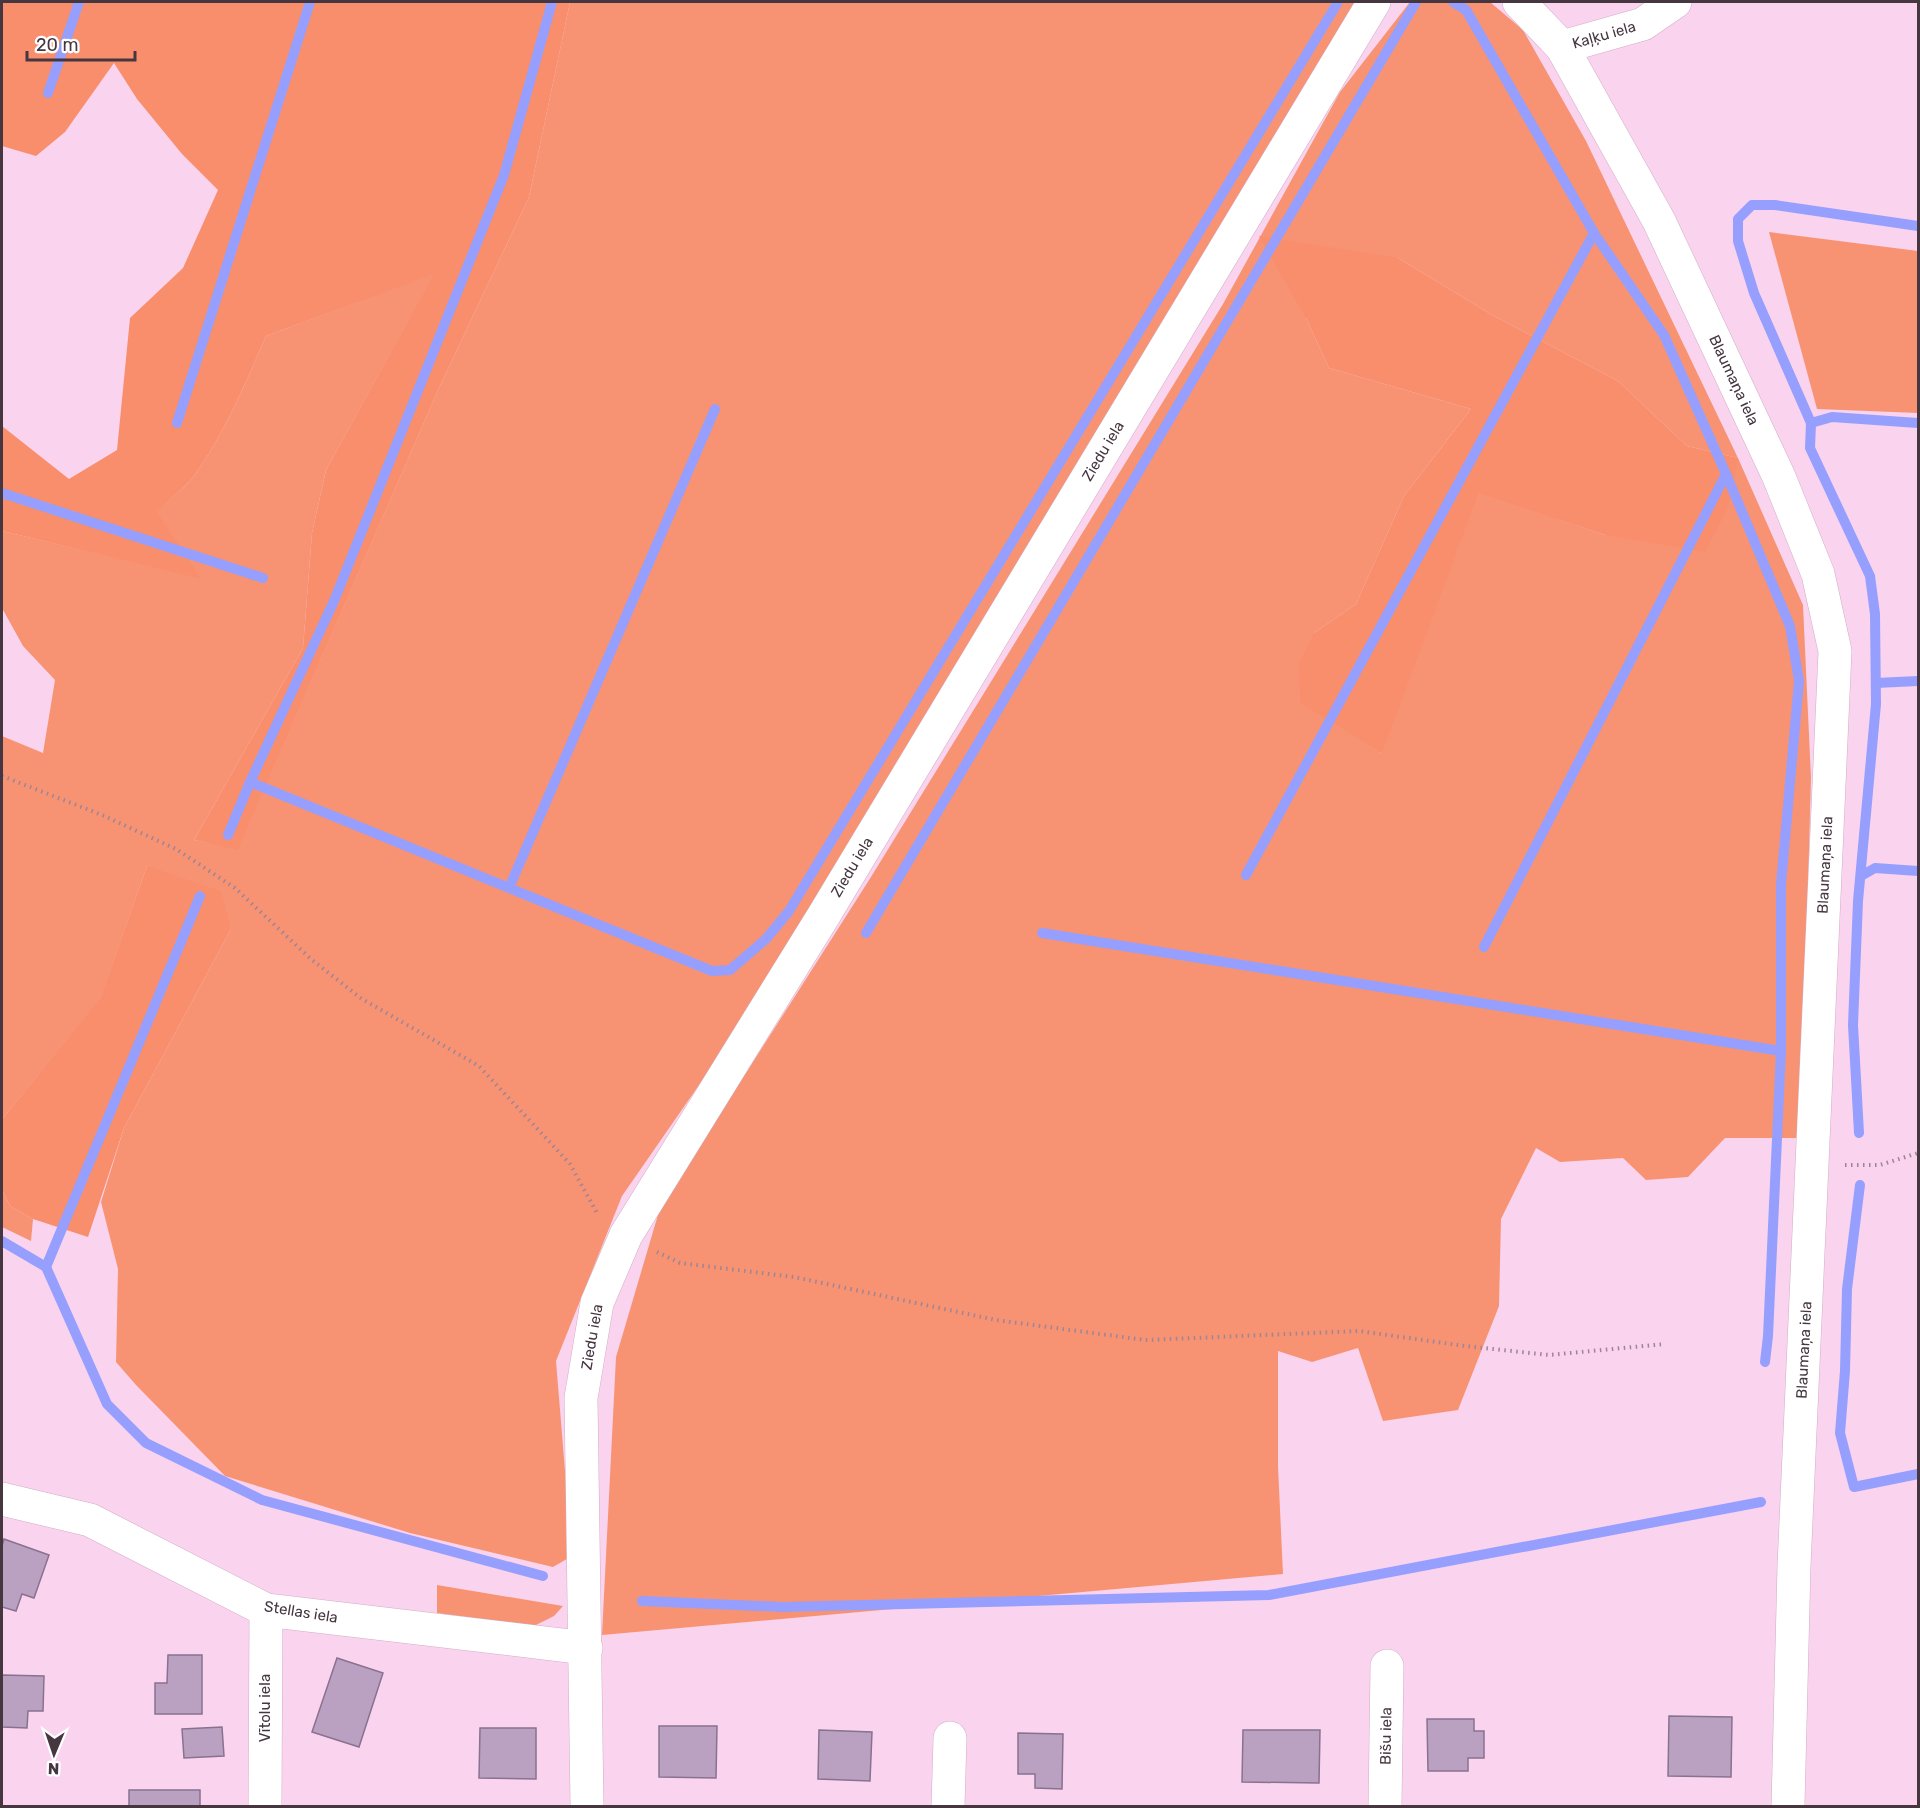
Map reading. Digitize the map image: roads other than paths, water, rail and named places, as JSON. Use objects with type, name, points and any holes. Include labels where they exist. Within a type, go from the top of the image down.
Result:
[{"type":"street","name":"Ziedu iela","points":[[586,1806],[586,1648],[581,1398],[597,1303],[621,1246],[824,915],[1374,2]]},
{"type":"street","name":"Blaumaņa iela","points":[[1519,2],[1562,47],[1659,221],[1779,477],[1818,574],[1835,651],[1794,1566],[1788,1806]]},
{"type":"street","name":"Kaļķu iela","points":[[1562,47],[1643,24],[1676,2]]},
{"type":"street","name":"Stellas iela","points":[[2,1499],[90,1520],[266,1610],[586,1648]]},
{"type":"street","name":"Vītolu iela","points":[[265,1806],[266,1610]]},
{"type":"street","name":"Bišu iela","points":[[1385,1806],[1387,1666]]},
{"type":"street","points":[[948,1806],[950,1738]]},
{"type":"waterway","points":[[48,93],[79,2]]},
{"type":"waterway","points":[[177,423],[310,2]]},
{"type":"waterway","points":[[228,835],[250,782],[334,601],[504,175],[552,2]]},
{"type":"waterway","points":[[250,782],[712,971],[730,970],[766,939],[789,911],[1338,2]]},
{"type":"waterway","points":[[866,933],[1416,2]]},
{"type":"waterway","points":[[1453,2],[1466,10],[1594,233],[1664,335],[1790,626],[1799,681],[1781,884],[1781,1051],[1765,1362]]},
{"type":"waterway","points":[[1859,1133],[1853,1025],[1858,901],[1876,704],[1875,614],[1870,576],[1810,448],[1811,423],[1754,293],[1738,241],[1738,219],[1752,205],[1775,205],[1918,226]]},
{"type":"waterway","points":[[1246,875],[1594,233]]},
{"type":"waterway","points":[[509,888],[715,409]]},
{"type":"waterway","points":[[1811,423],[1832,417],[1918,423]]},
{"type":"waterway","points":[[1484,947],[1726,474]]},
{"type":"waterway","points":[[2,493],[263,578]]},
{"type":"waterway","points":[[1876,683],[1918,681]]},
{"type":"waterway","points":[[1861,876],[1875,868],[1918,871]]},
{"type":"waterway","points":[[46,1267],[200,896]]},
{"type":"waterway","points":[[1042,933],[1781,1051]]},
{"type":"waterway","points":[[1860,1185],[1847,1289],[1845,1371],[1840,1433],[1854,1487],[1918,1474]]},
{"type":"waterway","points":[[2,1241],[46,1267],[107,1404],[146,1443],[262,1500],[543,1576]]},
{"type":"waterway","points":[[642,1601],[783,1607],[1269,1595],[1761,1502]]}]
